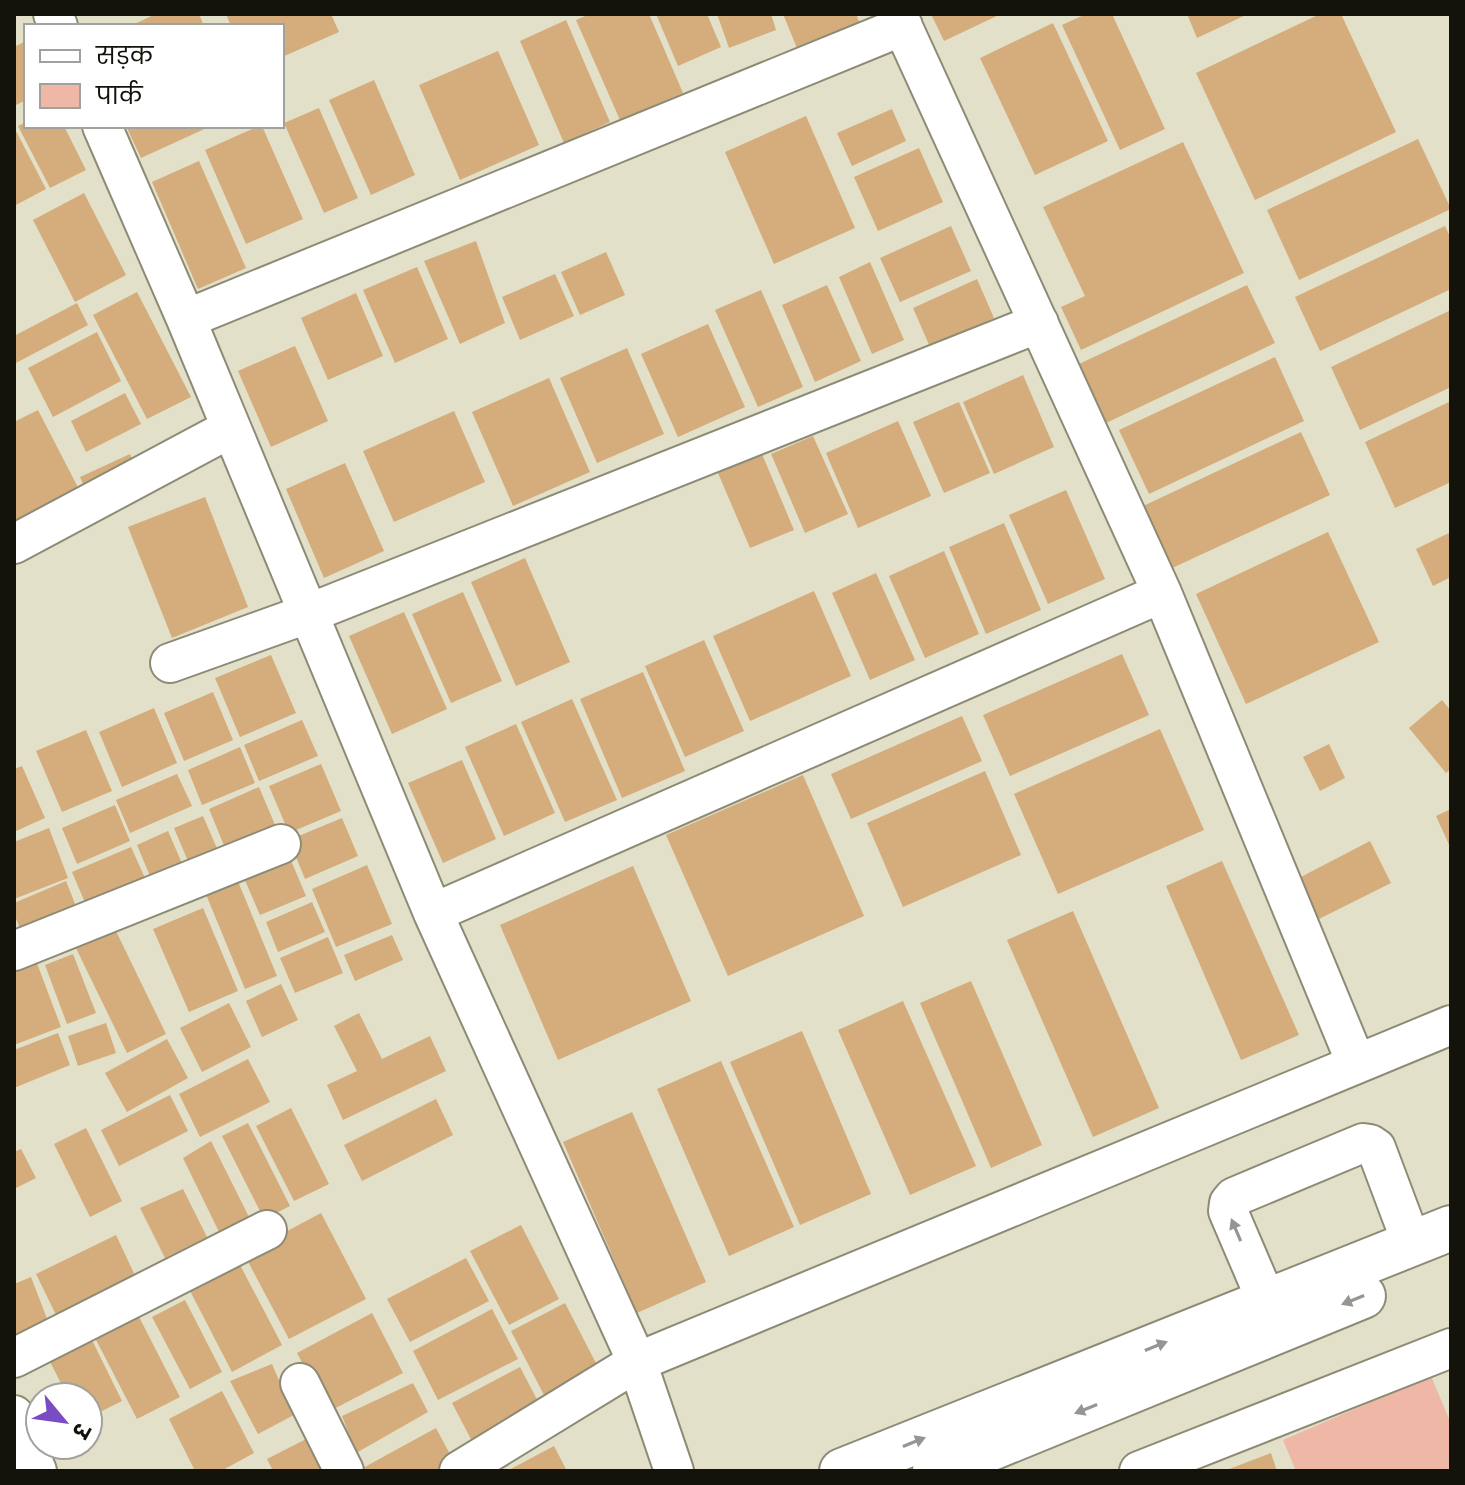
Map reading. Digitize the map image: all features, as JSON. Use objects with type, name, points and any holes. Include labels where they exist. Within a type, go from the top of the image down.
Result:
[{"type":"highway","points":[[842,1471],[1267,1302],[1438,1244]]},
{"type":"highway","points":[[935,1471],[1438,1244]]},
{"type":"street","points":[[186,319],[900,20],[1162,593],[1356,1063]]},
{"type":"street","points":[[103,128],[186,319],[433,913],[637,1362],[674,1471]]},
{"type":"street","points":[[170,663],[307,614],[1039,323]]},
{"type":"street","points":[[14,544],[231,428]]},
{"type":"street","points":[[433,913],[1162,593]]},
{"type":"street","points":[[14,951],[281,844]]},
{"type":"street","points":[[459,1471],[637,1362],[1451,1025]]},
{"type":"street","points":[[1267,1302],[1228,1211],[1229,1203],[1234,1197],[1363,1143],[1376,1148],[1438,1244]]},
{"type":"street","points":[[14,1358],[267,1230]]},
{"type":"street","points":[[1139,1471],[1451,1348]]},
{"type":"street","points":[[300,1383],[344,1471]]},
{"type":"street","points":[[14,1415],[37,1471]]},
{"type":"green space","points":[[1431,1376],[1451,1424],[1451,1471],[1296,1471],[1283,1440]]},
{"type":"building","points":[[156,14],[199,14],[203,24],[134,24]]},
{"type":"building","points":[[226,14],[331,14],[339,32],[284,56],[284,24],[230,24]]},
{"type":"building","points":[[590,14],[649,14],[683,93],[620,120],[576,20]]},
{"type":"building","points":[[656,14],[707,14],[721,47],[678,66]]},
{"type":"building","points":[[717,14],[771,14],[776,30],[729,48]]},
{"type":"building","points":[[783,14],[856,14],[861,26],[799,53]]},
{"type":"building","points":[[931,14],[1001,14],[944,41]]},
{"type":"building","points":[[1086,14],[1112,14],[1165,129],[1120,150],[1062,25]]},
{"type":"building","points":[[1187,14],[1248,14],[1197,38]]},
{"type":"building","points":[[1320,14],[1341,14],[1396,132],[1255,200],[1196,73]]},
{"type":"building","points":[[566,20],[610,122],[564,143],[520,41]]},
{"type":"building","points":[[1053,23],[1108,141],[1035,175],[980,58]]},
{"type":"building","points":[[24,42],[24,101],[14,106],[14,47]]},
{"type":"building","points":[[498,51],[539,145],[460,180],[419,85]]},
{"type":"building","points":[[374,80],[415,175],[371,195],[329,100]]},
{"type":"building","points":[[319,108],[358,198],[324,213],[284,123]]},
{"type":"building","points":[[892,109],[906,141],[852,166],[837,133]]},
{"type":"building","points":[[806,116],[855,228],[774,264],[725,152]]},
{"type":"building","points":[[24,123],[24,128],[65,128],[86,170],[50,188],[18,126]]},
{"type":"building","points":[[14,127],[46,189],[14,206]]},
{"type":"building","points":[[127,128],[207,128],[141,158]]},
{"type":"building","points":[[254,128],[263,128],[303,219],[246,244],[205,150]]},
{"type":"building","points":[[1418,139],[1451,209],[1299,280],[1267,210]]},
{"type":"building","points":[[1183,142],[1244,273],[1081,350],[1061,307],[1085,296],[1043,207]]},
{"type":"building","points":[[919,148],[943,202],[878,231],[854,177]]},
{"type":"building","points":[[199,161],[246,268],[198,289],[152,182]]},
{"type":"building","points":[[84,193],[126,275],[75,302],[33,220]]},
{"type":"building","points":[[951,226],[971,271],[900,302],[880,258]]},
{"type":"building","points":[[1445,226],[1451,239],[1451,289],[1320,351],[1295,297]]},
{"type":"building","points":[[476,241],[505,323],[460,344],[424,261]]},
{"type":"building","points":[[606,252],[625,295],[580,315],[561,272]]},
{"type":"building","points":[[870,262],[904,340],[872,354],[839,277]]},
{"type":"building","points":[[417,267],[448,339],[395,363],[363,290]]},
{"type":"building","points":[[555,274],[574,316],[520,340],[502,297]]},
{"type":"building","points":[[977,279],[994,318],[930,347],[913,308]]},
{"type":"building","points":[[827,285],[861,361],[815,382],[782,305]]},
{"type":"building","points":[[1247,285],[1275,343],[1106,423],[1079,364]]},
{"type":"building","points":[[761,290],[803,387],[758,407],[715,310]]},
{"type":"building","points":[[137,292],[191,397],[147,419],[93,315]]},
{"type":"building","points":[[356,293],[383,356],[328,380],[301,318]]},
{"type":"building","points":[[77,303],[88,325],[14,364],[14,336]]},
{"type":"building","points":[[1451,310],[1451,387],[1360,430],[1331,367]]},
{"type":"building","points":[[708,324],[745,407],[678,437],[641,354]]},
{"type":"building","points":[[97,332],[121,381],[53,417],[28,368]]},
{"type":"building","points":[[295,346],[328,421],[271,447],[238,371]]},
{"type":"building","points":[[627,348],[664,434],[597,463],[560,378]]},
{"type":"building","points":[[1275,357],[1304,421],[1149,494],[1119,430]]},
{"type":"building","points":[[1023,375],[1054,447],[994,474],[963,402]]},
{"type":"building","points":[[549,378],[590,472],[513,506],[472,412]]},
{"type":"building","points":[[125,393],[141,424],[86,452],[71,421]]},
{"type":"building","points":[[1451,401],[1451,482],[1395,508],[1365,442]]},
{"type":"building","points":[[959,402],[990,473],[944,493],[913,422]]},
{"type":"building","points":[[38,410],[85,501],[14,538],[14,422]]},
{"type":"building","points":[[454,411],[485,482],[394,522],[363,451]]},
{"type":"building","points":[[898,421],[931,496],[858,528],[826,453]]},
{"type":"building","points":[[1301,432],[1330,495],[1170,569],[1141,507]]},
{"type":"building","points":[[813,436],[848,514],[805,533],[771,454]]},
{"type":"building","points":[[130,454],[138,473],[88,496],[80,477]]},
{"type":"building","points":[[762,454],[794,530],[750,548],[718,473]]},
{"type":"building","points":[[345,463],[384,551],[324,578],[286,489]]},
{"type":"building","points":[[1066,490],[1105,579],[1048,604],[1009,515]]},
{"type":"building","points":[[205,497],[248,607],[172,638],[128,527]]},
{"type":"building","points":[[1004,523],[1041,610],[986,634],[949,547]]},
{"type":"building","points":[[1328,532],[1379,642],[1246,704],[1196,594]]},
{"type":"building","points":[[1451,532],[1451,577],[1433,586],[1416,549]]},
{"type":"building","points":[[944,551],[979,634],[925,658],[889,576]]},
{"type":"building","points":[[525,558],[570,662],[516,686],[471,582]]},
{"type":"building","points":[[876,573],[915,660],[870,680],[832,593]]},
{"type":"building","points":[[814,591],[851,676],[750,721],[713,636]]},
{"type":"building","points":[[463,592],[502,681],[451,703],[412,614]]},
{"type":"building","points":[[404,612],[447,709],[392,734],[349,636]]},
{"type":"building","points":[[704,640],[744,731],[685,757],[645,666]]},
{"type":"building","points":[[1122,654],[1149,715],[1010,776],[983,715]]},
{"type":"building","points":[[271,655],[296,713],[240,737],[215,678]]},
{"type":"building","points":[[643,672],[685,771],[622,798],[580,699]]},
{"type":"building","points":[[213,692],[233,740],[184,761],[164,713]]},
{"type":"building","points":[[572,699],[617,800],[565,822],[521,722]]},
{"type":"building","points":[[1442,700],[1451,711],[1451,769],[1446,773],[1409,728]]},
{"type":"building","points":[[154,708],[177,763],[122,787],[99,732]]},
{"type":"building","points":[[962,716],[982,761],[851,819],[831,774]]},
{"type":"building","points":[[302,720],[318,756],[259,781],[244,745]]},
{"type":"building","points":[[516,724],[555,813],[504,836],[465,747]]},
{"type":"building","points":[[1160,729],[1204,830],[1058,894],[1014,794]]},
{"type":"building","points":[[86,730],[112,791],[62,812],[36,751]]},
{"type":"building","points":[[1329,744],[1345,778],[1320,791],[1303,757]]},
{"type":"building","points":[[240,747],[255,783],[202,805],[188,770]]},
{"type":"building","points":[[462,760],[496,839],[443,863],[408,783]]},
{"type":"building","points":[[321,764],[341,811],[289,833],[269,786]]},
{"type":"building","points":[[22,766],[45,818],[14,832],[14,769]]},
{"type":"building","points":[[985,771],[1021,855],[903,907],[867,823]]},
{"type":"building","points":[[177,774],[192,806],[130,833],[116,800]]},
{"type":"building","points":[[803,775],[864,916],[728,976],[666,835]]},
{"type":"building","points":[[259,787],[281,839],[230,860],[209,809]]},
{"type":"building","points":[[115,805],[130,841],[77,864],[62,828]]},
{"type":"building","points":[[1451,809],[1451,849],[1436,816]]},
{"type":"building","points":[[203,816],[222,860],[193,873],[174,828]]},
{"type":"building","points":[[342,818],[358,856],[305,879],[289,840]]},
{"type":"building","points":[[49,828],[68,878],[14,899],[14,842]]},
{"type":"building","points":[[168,831],[187,875],[155,888],[137,845]]},
{"type":"building","points":[[1370,841],[1391,883],[1319,919],[1299,878]]},
{"type":"building","points":[[131,847],[149,887],[89,912],[72,872]]},
{"type":"building","points":[[290,858],[306,896],[260,915],[244,878]]},
{"type":"building","points":[[1222,861],[1299,1035],[1241,1060],[1166,886]]},
{"type":"building","points":[[367,865],[392,924],[336,947],[312,889]]},
{"type":"building","points":[[633,866],[691,1001],[558,1060],[500,925]]},
{"type":"building","points":[[237,879],[277,976],[245,989],[205,892]]},
{"type":"building","points":[[66,881],[81,919],[26,942],[14,914],[14,903]]},
{"type":"building","points":[[312,902],[325,932],[278,952],[266,922]]},
{"type":"building","points":[[203,908],[238,991],[189,1012],[153,929]]},
{"type":"building","points":[[1073,911],[1159,1108],[1093,1137],[1007,940]]},
{"type":"building","points":[[113,925],[166,1034],[127,1053],[74,944]]},
{"type":"building","points":[[392,935],[403,960],[355,981],[344,955]]},
{"type":"building","points":[[328,937],[343,973],[295,993],[280,958]]},
{"type":"building","points":[[73,954],[96,1013],[67,1024],[45,965]]},
{"type":"building","points":[[35,958],[61,1027],[14,1045],[14,966]]},
{"type":"building","points":[[971,981],[1042,1145],[991,1168],[920,1003]]},
{"type":"building","points":[[281,984],[298,1020],[262,1037],[246,1001]]},
{"type":"building","points":[[903,1001],[976,1166],[910,1195],[838,1030]]},
{"type":"building","points":[[229,1003],[251,1047],[202,1072],[180,1028]]},
{"type":"building","points":[[359,1013],[382,1059],[430,1036],[446,1071],[343,1120],[327,1085],[357,1071],[334,1026]]},
{"type":"building","points":[[106,1023],[116,1053],[78,1066],[68,1036]]},
{"type":"building","points":[[802,1031],[871,1194],[800,1225],[730,1062]]},
{"type":"building","points":[[58,1033],[70,1065],[14,1088],[14,1050]]},
{"type":"building","points":[[167,1039],[188,1078],[127,1112],[105,1073]]},
{"type":"building","points":[[248,1059],[270,1102],[200,1137],[179,1094]]},
{"type":"building","points":[[721,1061],[794,1227],[729,1256],[657,1089]]},
{"type":"building","points":[[170,1095],[188,1131],[119,1166],[101,1130]]},
{"type":"building","points":[[436,1099],[453,1135],[362,1181],[344,1145]]},
{"type":"building","points":[[291,1108],[329,1184],[294,1201],[256,1126]]},
{"type":"building","points":[[632,1112],[706,1282],[637,1313],[563,1142]]},
{"type":"building","points":[[248,1123],[290,1206],[264,1219],[222,1136]]},
{"type":"building","points":[[86,1128],[122,1201],[90,1217],[54,1144]]},
{"type":"building","points":[[211,1141],[250,1219],[220,1234],[183,1158]]},
{"type":"building","points":[[21,1149],[36,1178],[14,1189],[14,1152]]},
{"type":"building","points":[[183,1189],[207,1237],[165,1258],[140,1208]]},
{"type":"building","points":[[321,1213],[366,1299],[289,1339],[244,1254]]},
{"type":"building","points":[[521,1225],[559,1299],[509,1325],[470,1251]]},
{"type":"building","points":[[116,1235],[139,1284],[60,1323],[36,1274]]},
{"type":"building","points":[[466,1258],[489,1301],[410,1342],[387,1299]]},
{"type":"building","points":[[239,1263],[282,1345],[232,1372],[189,1289]]},
{"type":"building","points":[[31,1277],[51,1329],[14,1338],[14,1284]]},
{"type":"building","points":[[185,1300],[222,1372],[190,1389],[152,1317]]},
{"type":"building","points":[[565,1303],[599,1369],[545,1397],[511,1331]]},
{"type":"building","points":[[492,1309],[518,1359],[438,1400],[413,1351]]},
{"type":"building","points":[[136,1311],[180,1397],[137,1419],[93,1334]]},
{"type":"building","points":[[372,1313],[403,1373],[328,1412],[297,1353]]},
{"type":"building","points":[[88,1332],[122,1401],[104,1410],[104,1381],[60,1381],[46,1354]]},
{"type":"building","points":[[272,1364],[294,1415],[258,1434],[230,1381]]},
{"type":"building","points":[[520,1367],[542,1409],[474,1445],[452,1403]]},
{"type":"building","points":[[413,1383],[428,1412],[356,1453],[342,1416]]},
{"type":"building","points":[[222,1391],[254,1453],[221,1471],[195,1471],[169,1419]]},
{"type":"building","points":[[436,1428],[454,1462],[436,1471],[362,1471],[361,1469]]},
{"type":"building","points":[[310,1437],[325,1471],[273,1471],[267,1459]]},
{"type":"building","points":[[554,1446],[567,1471],[507,1471]]},
{"type":"building","points":[[1271,1453],[1277,1471],[1224,1471]]}]
